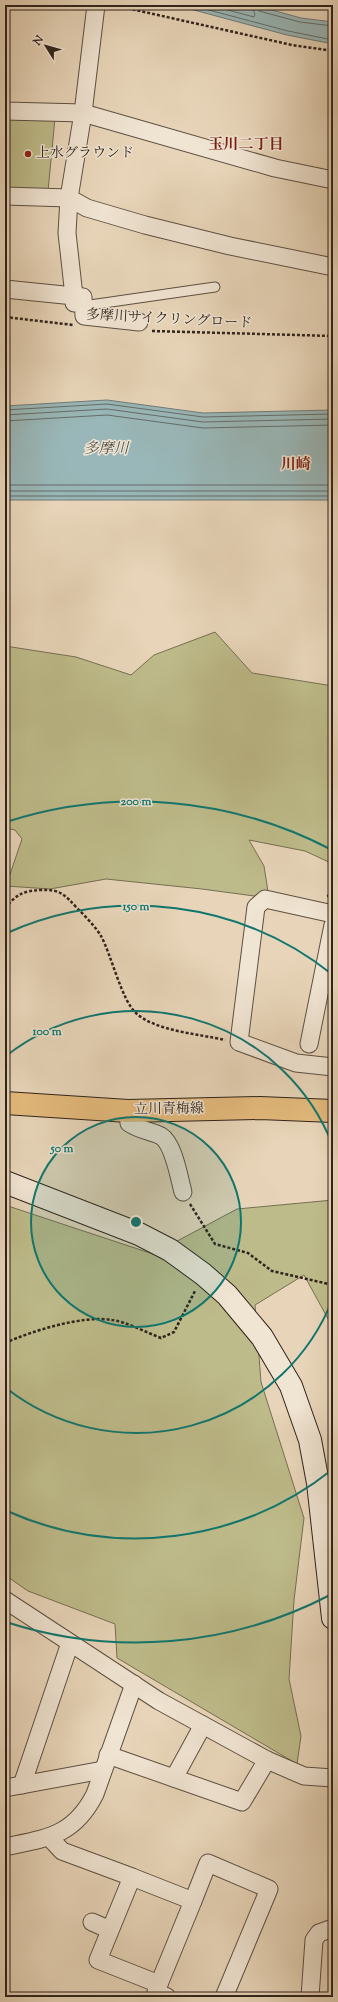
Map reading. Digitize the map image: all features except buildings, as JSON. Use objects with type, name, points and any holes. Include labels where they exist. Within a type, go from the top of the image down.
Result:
[{"type":"main road","name":"立川青梅線","points":[[5,1103],[128,1111],[260,1108],[333,1110]]},
{"type":"main road","points":[[5,1182],[139,1234],[170,1250],[203,1274],[227,1295],[254,1326],[277,1360],[291,1386],[306,1426],[316,1468],[330,1561],[333,1618]]},
{"type":"street","points":[[96,5],[83,113],[68,198],[67,233],[77,303],[84,316],[144,326]]},
{"type":"street","points":[[5,111],[83,113],[275,168],[333,180]]},
{"type":"street","points":[[5,196],[68,198],[87,208],[145,225],[238,248],[333,267]]},
{"type":"street","points":[[5,289],[77,303]]},
{"type":"street","points":[[333,914],[265,899],[256,907],[239,1042],[296,1063],[333,1067]]},
{"type":"street","points":[[309,1044],[333,925]]},
{"type":"street","points":[[128,1111],[130,1123],[136,1128],[161,1136],[169,1143],[183,1192]]},
{"type":"street","points":[[6,1605],[70,1643],[159,1701],[267,1760],[304,1776],[318,1779],[333,1778]]},
{"type":"street","points":[[22,1785],[70,1643]]},
{"type":"street","points":[[5,1847],[50,1838],[76,1822],[90,1803],[134,1684]]},
{"type":"street","points":[[174,1778],[203,1725]]},
{"type":"street","points":[[5,1788],[106,1763],[174,1778],[242,1802],[267,1760]]},
{"type":"street","points":[[50,1838],[62,1851],[193,1901]]},
{"type":"street","points":[[132,1877],[98,1960],[163,1990],[193,1901],[208,1863],[269,1889],[224,1997]]},
{"type":"street","points":[[92,1922],[110,1930]]},
{"type":"street","points":[[310,1997],[313,1980],[314,1940],[319,1933],[333,1928]]},
{"type":"lane","points":[[77,303],[215,287]]},
{"type":"path","points":[[113,5],[292,45],[333,51]]},
{"type":"path","name":"多摩川サイクリングロード","points":[[5,317],[80,326]]},
{"type":"path","name":"多摩川サイクリングロード","points":[[144,326],[333,336]]},
{"type":"path","points":[[5,908],[25,891],[48,890],[62,893],[84,915],[100,935],[125,995],[135,1013],[148,1022],[168,1028],[239,1042]]},
{"type":"path","points":[[183,1192],[215,1244],[248,1253],[272,1271],[333,1285]]},
{"type":"path","points":[[5,1343],[28,1333],[85,1320],[112,1320],[161,1338],[174,1332],[203,1274]]},
{"type":"shaded area","name":"上水グラウンド","points":[[5,118],[55,118],[48,191],[5,191]]},
{"type":"shaded area","points":[[215,632],[252,673],[333,686],[333,864],[305,851],[249,840],[264,866],[269,898],[106,879],[50,889],[6,886],[22,839],[15,830],[5,828],[5,646],[76,657],[131,675],[154,655]]},
{"type":"shaded area","points":[[333,1200],[333,1328],[304,1275],[255,1305],[261,1382],[304,1518],[294,1600],[289,1679],[301,1736],[297,1764],[117,1658],[115,1624],[28,1591],[5,1575],[5,1205],[153,1254],[237,1209]]},
{"type":"water","points":[[175,5],[254,5],[301,18],[333,22],[333,44],[287,35]]},
{"type":"water","name":"多摩川","points":[[107,400],[203,413],[333,410],[333,500],[5,500],[5,406]]},
{"type":"place","name":"上水グラウンド","points":[[28,154]]},
{"type":"district","name":"玉川二丁目","points":[[246,145]]},
{"type":"district","name":"川崎","points":[[296,465]]}]
